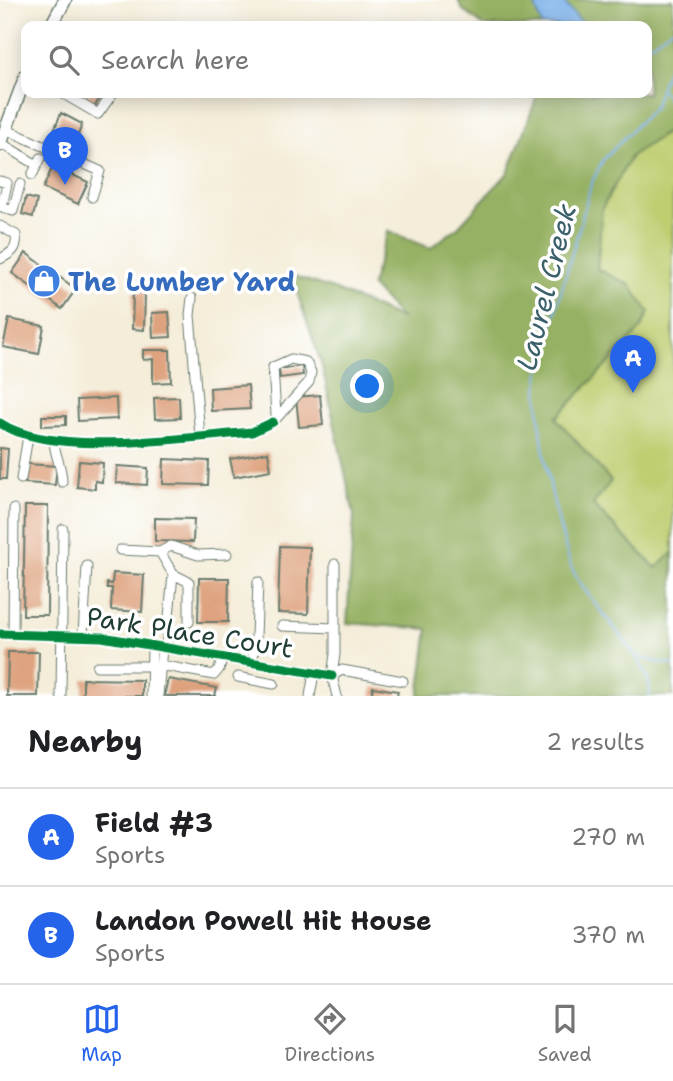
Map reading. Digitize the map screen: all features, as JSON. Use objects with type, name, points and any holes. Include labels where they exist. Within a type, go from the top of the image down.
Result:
[{"type":"main road","points":[[54,21],[65,0]]},
{"type":"main road","points":[[0,144],[4,124],[21,86]]},
{"type":"street","points":[[71,98],[98,114],[109,98]]},
{"type":"street","points":[[4,124],[100,171],[92,197]]},
{"type":"street","points":[[0,144],[39,161],[32,175]]},
{"type":"street","points":[[0,181],[7,184],[1,206],[13,211],[20,184]]},
{"type":"street","points":[[0,226],[16,235],[17,244],[14,250],[0,258]]},
{"type":"street","points":[[192,298],[191,342],[200,436]]},
{"type":"street","points":[[1,426],[28,436],[102,442],[252,432],[274,419],[309,382],[312,372],[306,362],[291,359],[273,367],[274,419]]},
{"type":"street","points":[[22,479],[28,436]]},
{"type":"street","points":[[54,440],[54,451],[61,464],[62,482]]},
{"type":"street","points":[[13,509],[13,634]]},
{"type":"street","points":[[61,696],[63,529]]},
{"type":"street","points":[[120,550],[160,552],[171,546],[198,555],[228,554]]},
{"type":"street","points":[[160,552],[173,574],[189,582],[189,622]]},
{"type":"street","points":[[335,565],[332,676],[337,696]]},
{"type":"street","points":[[83,635],[87,566]]},
{"type":"street","points":[[150,696],[173,574]]},
{"type":"street","points":[[252,663],[257,637],[258,582]]},
{"type":"street","points":[[282,626],[335,628]]},
{"type":"street","name":"Park Place Court","points":[[0,634],[83,635],[332,676],[342,670],[403,681]]},
{"type":"street","points":[[97,666],[155,666],[214,675],[223,658]]},
{"type":"street","points":[[262,681],[265,665]]},
{"type":"street","points":[[155,666],[158,696]]},
{"type":"street","points":[[310,696],[314,673]]},
{"type":"street","points":[[239,677],[274,684]]},
{"type":"green space","points":[[458,0],[673,0],[673,128],[631,156],[602,208],[597,269],[630,285],[649,312],[640,330],[556,418],[611,481],[593,505],[656,568],[673,552],[673,696],[419,696],[428,629],[347,623],[354,515],[322,366],[291,275],[336,290],[402,319],[371,286],[388,231],[430,248],[457,228],[508,173],[535,98],[652,98],[652,21],[478,21],[462,9]]},
{"type":"green space","points":[[673,128],[673,552],[656,568],[593,505],[556,418],[640,330],[630,285],[597,269],[602,208],[631,156]]},
{"type":"water","points":[[533,0],[562,0],[581,21],[540,21]]},
{"type":"building","points":[[76,98],[100,98],[93,109]]},
{"type":"building","points":[[61,113],[82,124],[76,141],[52,135]]},
{"type":"building","points":[[53,166],[88,182],[78,204],[43,188]]},
{"type":"building","points":[[26,197],[37,200],[33,217],[22,214]]},
{"type":"building","name":"The Lumber Yard","points":[[26,253],[76,289],[62,309],[12,273]]},
{"type":"building","points":[[133,292],[145,292],[144,330],[132,329]]},
{"type":"building","points":[[169,312],[171,337],[153,338],[152,313]]},
{"type":"building","points":[[9,319],[44,326],[39,354],[3,347]]},
{"type":"building","points":[[143,350],[170,350],[171,382],[153,383],[153,359],[143,360]]},
{"type":"building","points":[[302,366],[303,375],[280,378],[279,369]]},
{"type":"building","points":[[248,385],[250,409],[211,411],[210,388]]},
{"type":"building","points":[[320,395],[323,425],[299,427],[296,397]]},
{"type":"building","points":[[179,397],[180,418],[155,419],[154,398]]},
{"type":"building","points":[[116,398],[117,419],[78,421],[77,400]]},
{"type":"building","points":[[42,416],[66,416],[66,425],[42,426]]},
{"type":"building","points":[[0,448],[8,449],[6,479],[0,479]]},
{"type":"building","points":[[268,452],[271,470],[234,477],[230,459]]},
{"type":"building","points":[[164,459],[209,461],[208,485],[163,484]]},
{"type":"building","points":[[79,461],[103,463],[102,482],[95,481],[95,489],[77,487]]},
{"type":"building","points":[[27,464],[57,466],[55,485],[25,483]]},
{"type":"building","points":[[117,466],[148,468],[147,485],[116,483]]},
{"type":"building","points":[[25,506],[48,506],[47,615],[23,615]]},
{"type":"building","points":[[155,518],[194,519],[193,542],[155,541]]},
{"type":"building","points":[[280,546],[310,547],[308,614],[278,613]]},
{"type":"building","points":[[113,573],[144,575],[142,612],[111,610],[112,588],[107,588],[107,583],[112,584]]},
{"type":"building","points":[[199,578],[229,578],[228,622],[198,622]]},
{"type":"building","points":[[8,652],[39,652],[38,696],[7,696]]},
{"type":"building","points":[[83,679],[142,680],[142,696],[83,696]]},
{"type":"building","points":[[168,679],[217,688],[215,696],[164,696]]},
{"type":"building","points":[[373,687],[398,691],[397,696],[371,696]]},
{"type":"waterway","points":[[652,43],[673,28]]},
{"type":"waterway","name":"Laurel Creek","points":[[649,696],[649,683],[643,668],[577,578],[570,563],[546,466],[538,389],[543,356],[591,184],[603,160],[654,107],[673,53]]},
{"type":"waterway","points":[[661,89],[673,107]]},
{"type":"waterway","points":[[640,658],[673,665]]},
{"type":"cycle path","points":[[0,423],[23,434],[86,443],[158,441],[252,432],[273,422]]},
{"type":"cycle path","points":[[0,634],[102,637],[332,676]]},
{"type":"place","name":"Landon Powell Hit House","points":[[65,185]]},
{"type":"place","name":"The Lumber Yard","points":[[44,281]]},
{"type":"place","name":"Field #3","points":[[633,393]]}]
